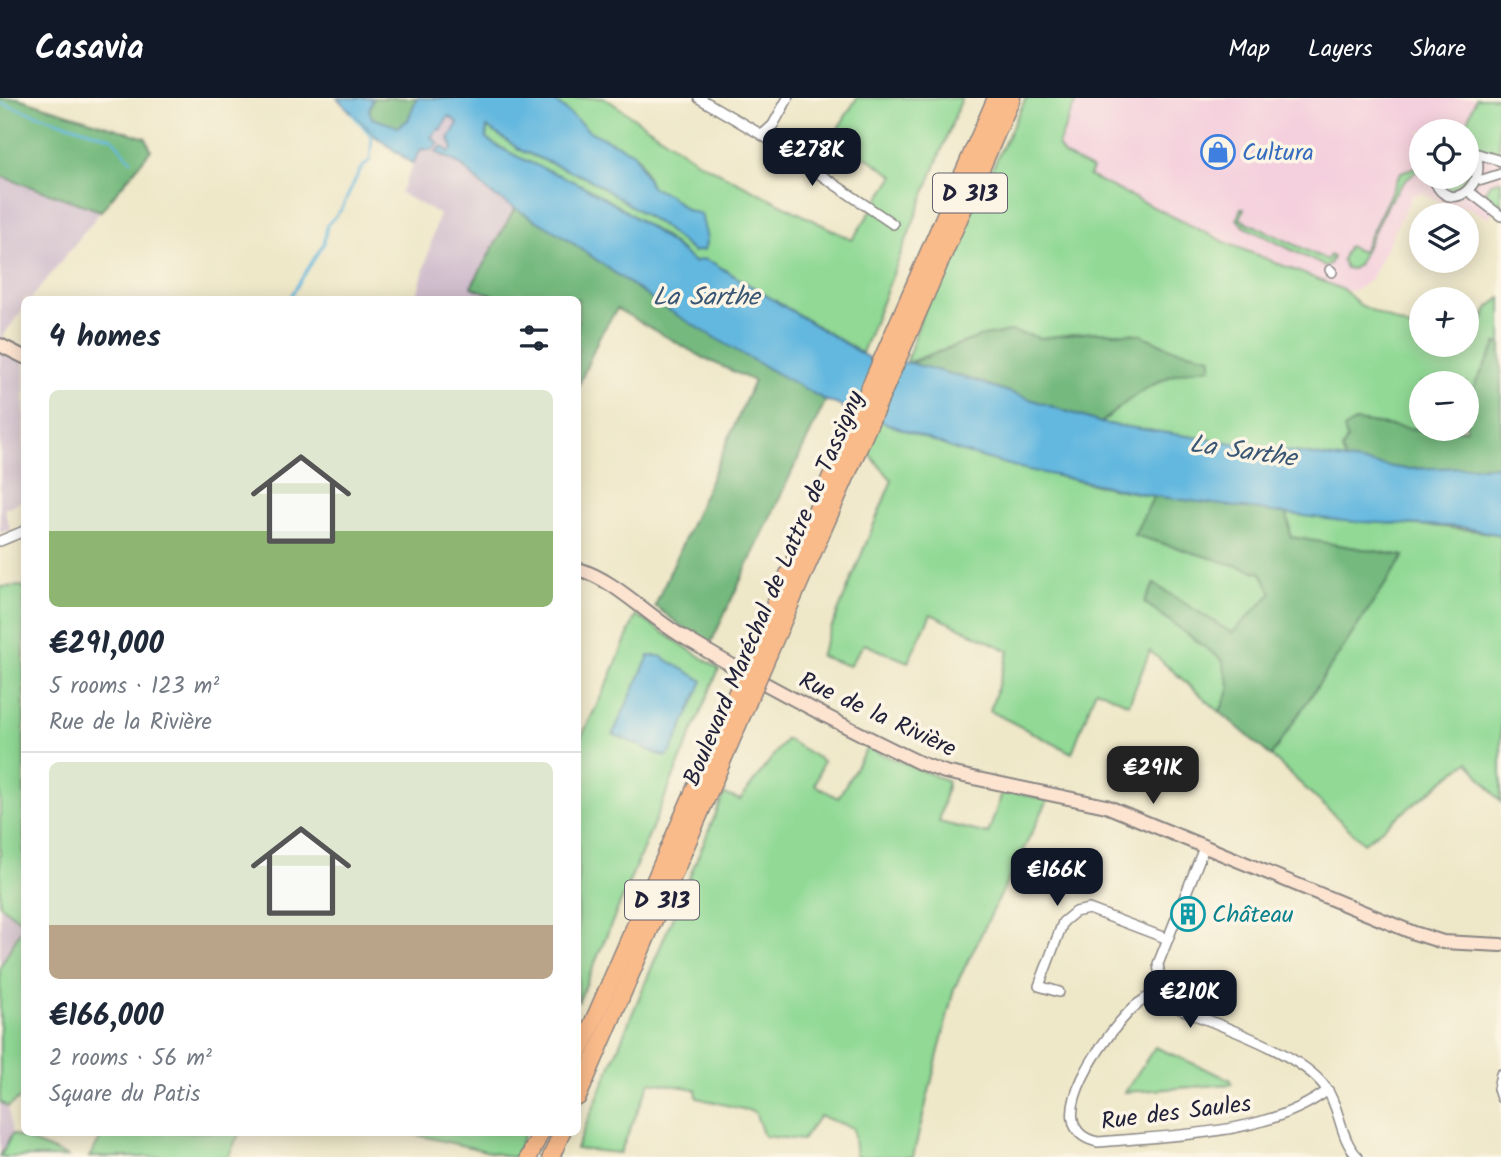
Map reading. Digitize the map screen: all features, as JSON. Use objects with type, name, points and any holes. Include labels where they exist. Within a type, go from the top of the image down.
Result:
[{"type":"highway","name":"Boulevard Maréchal de Lattre de Tassigny","points":[[581,1049],[763,651],[911,308],[996,98]]},
{"type":"highway","name":"Boulevard Maréchal de Lattre de Tassigny","points":[[911,308],[1014,98]]},
{"type":"highway","name":"Boulevard Maréchal de Lattre de Tassigny","points":[[581,1090],[740,701]]},
{"type":"highway","points":[[531,1157],[541,1136]]},
{"type":"highway","points":[[551,1157],[560,1136]]},
{"type":"street","points":[[699,98],[762,135],[893,224]]},
{"type":"street","points":[[762,135],[774,125],[789,98]]},
{"type":"street","points":[[1479,154],[1501,161]]},
{"type":"street","points":[[1479,156],[1483,163],[1482,180]]},
{"type":"street","points":[[1441,189],[1444,193],[1457,196],[1471,193],[1482,180],[1501,174]]},
{"type":"street","points":[[1471,193],[1501,216]]},
{"type":"street","points":[[0,345],[21,356]]},
{"type":"street","points":[[0,541],[21,532]]},
{"type":"street","name":"Rue de la Rivière","points":[[581,570],[602,580],[648,614],[730,664],[920,763],[945,772],[1106,806],[1414,933],[1443,942],[1501,945]]},
{"type":"street","points":[[1205,845],[1158,964],[1162,990],[1168,1001],[1178,1008],[1299,1063],[1328,1090],[1347,1143],[1358,1157]]},
{"type":"street","points":[[1059,992],[1040,986],[1063,922],[1074,912],[1089,909],[1168,939]]},
{"type":"street","name":"Rue des Saules","points":[[1162,990],[1135,1007],[1078,1086],[1072,1121],[1075,1130],[1088,1140],[1098,1142],[1235,1129],[1263,1121],[1328,1090]]},
{"type":"street","points":[[1501,1074],[1497,1089],[1501,1098]]},
{"type":"shaded area","points":[[1077,98],[1501,98],[1501,180],[1486,188],[1485,192],[1494,206],[1489,218],[1479,213],[1479,203],[1444,203],[1422,193],[1412,196],[1370,280],[1355,291],[1344,290],[1227,243],[1089,175],[1092,169],[1064,155],[1058,145]]},
{"type":"shaded area","points":[[448,116],[458,123],[453,148],[449,152],[437,152],[460,164],[482,187],[515,208],[471,287],[495,296],[417,296],[439,214],[400,193],[421,149],[438,143],[431,137],[438,128],[440,130]]},
{"type":"shaded area","points":[[0,176],[101,211],[33,296],[21,296],[21,312],[2,337],[21,346],[21,501],[4,509],[11,530],[0,533]]},
{"type":"shaded area","points":[[0,905],[21,921],[21,928],[0,967]]},
{"type":"shaded area","points":[[0,1102],[8,1107],[12,1134],[0,1155]]},
{"type":"green space","points":[[0,98],[18,98],[146,138],[151,150],[101,211],[0,176]]},
{"type":"green space","points":[[373,98],[417,98],[408,120],[398,128],[372,118],[369,110]]},
{"type":"green space","points":[[552,98],[605,98],[700,163],[852,240],[894,176],[834,135],[857,98],[962,98],[862,353],[713,263],[694,262],[664,236],[583,186],[536,167],[486,139],[487,127],[522,151],[589,179],[670,231],[687,210],[669,195],[651,187],[639,158],[589,131]]},
{"type":"green space","points":[[1026,98],[1077,98],[1058,145],[1064,155],[1092,169],[1089,176],[1227,243],[1344,290],[1360,305],[1409,327],[1409,357],[1479,357],[1479,328],[1489,307],[1501,298],[1501,343],[1497,343],[1479,377],[1479,371],[1409,371],[1409,428],[1356,421],[1342,450],[1346,460],[1101,423],[1133,395],[1210,357],[1170,348],[1139,334],[1093,332],[1041,338],[1011,331],[979,337],[906,363],[922,315]]},
{"type":"green space","points":[[1476,98],[1498,98],[1499,158],[1479,148],[1479,119],[1468,119]]},
{"type":"green space","points":[[1409,169],[1409,177],[1391,199],[1358,265],[1352,269],[1346,268],[1342,260],[1348,246],[1362,252],[1401,172]]},
{"type":"green space","points":[[1501,180],[1501,212],[1490,203],[1485,192],[1489,184]]},
{"type":"green space","points":[[515,208],[563,236],[660,305],[826,400],[709,647],[655,606],[754,381],[704,358],[617,309],[599,337],[581,380],[581,296],[495,296],[471,287]]},
{"type":"green space","points":[[1241,208],[1244,209],[1240,219],[1327,260],[1330,255],[1333,257],[1330,264],[1324,266],[1243,226],[1237,219]]},
{"type":"green space","points":[[1011,331],[1041,338],[1093,332],[1139,334],[1170,348],[1211,357],[1211,368],[1179,373],[1151,385],[1101,423],[976,381],[910,363],[979,337]]},
{"type":"green space","points":[[1497,343],[1501,343],[1501,466],[1406,469],[1346,460],[1342,450],[1347,439],[1344,429],[1356,421],[1409,428],[1409,441],[1479,441],[1479,377]]},
{"type":"green space","points":[[878,420],[1014,465],[1154,496],[1134,535],[1261,573],[1272,593],[1232,634],[1144,602],[1222,660],[1230,688],[1220,712],[1150,651],[1129,704],[1096,689],[1072,753],[990,711],[1009,651],[931,614],[908,662],[864,644],[849,666],[820,656],[892,480],[868,453]]},
{"type":"green space","points":[[1154,496],[1287,513],[1291,537],[1404,556],[1271,756],[1220,712],[1230,688],[1222,660],[1144,602],[1154,584],[1232,633],[1272,593],[1261,573],[1134,535]]},
{"type":"green space","points":[[1287,513],[1501,535],[1501,802],[1468,762],[1364,843],[1271,756],[1404,556],[1291,537]]},
{"type":"green space","points":[[21,586],[21,921],[0,905],[0,587]]},
{"type":"green space","points":[[636,615],[719,669],[581,996],[581,738]]},
{"type":"green space","points":[[786,739],[823,761],[815,785],[838,798],[867,748],[948,781],[939,822],[988,834],[1003,790],[1048,800],[954,989],[913,1157],[856,1157],[853,1128],[820,1116],[802,1140],[764,1136],[755,1112],[697,1098],[696,1089],[650,1082],[620,1153],[576,1149],[724,794],[740,800]]},
{"type":"green space","points":[[21,929],[21,1097],[8,1107],[0,1102],[0,967]]},
{"type":"green space","points":[[1155,1047],[1231,1080],[1232,1084],[1125,1092]]},
{"type":"green space","points":[[12,1134],[69,1157],[0,1157]]},
{"type":"green space","points":[[102,1136],[238,1136],[228,1157],[89,1157]]},
{"type":"green space","points":[[422,1136],[523,1136],[515,1157]]},
{"type":"water","name":"La Sarthe","points":[[337,98],[373,98],[369,110],[372,118],[398,127],[408,120],[417,98],[552,98],[589,131],[634,153],[651,187],[669,195],[687,210],[701,214],[707,239],[704,250],[693,252],[664,227],[589,179],[522,151],[487,127],[486,139],[509,153],[598,194],[654,231],[694,262],[703,259],[713,263],[875,362],[910,363],[976,381],[1101,423],[1406,469],[1501,466],[1501,535],[1462,527],[1342,521],[1154,496],[1024,469],[959,451],[825,400],[660,305],[563,236],[491,194],[460,164],[436,152],[442,146],[449,152],[453,148],[449,139],[458,123],[449,116],[440,130],[431,137],[439,143],[432,150],[421,149],[413,164],[375,136]]},
{"type":"water","points":[[649,656],[660,656],[703,681],[671,752],[665,757],[613,734]]},
{"type":"waterway","points":[[0,103],[112,138],[131,160]]},
{"type":"waterway","points":[[291,296],[324,243],[327,225],[341,210],[360,170],[370,160],[372,137],[352,114]]},
{"type":"place","name":"Cultura","points":[[1218,152]]},
{"type":"place","name":"Château","points":[[1188,914]]}]
